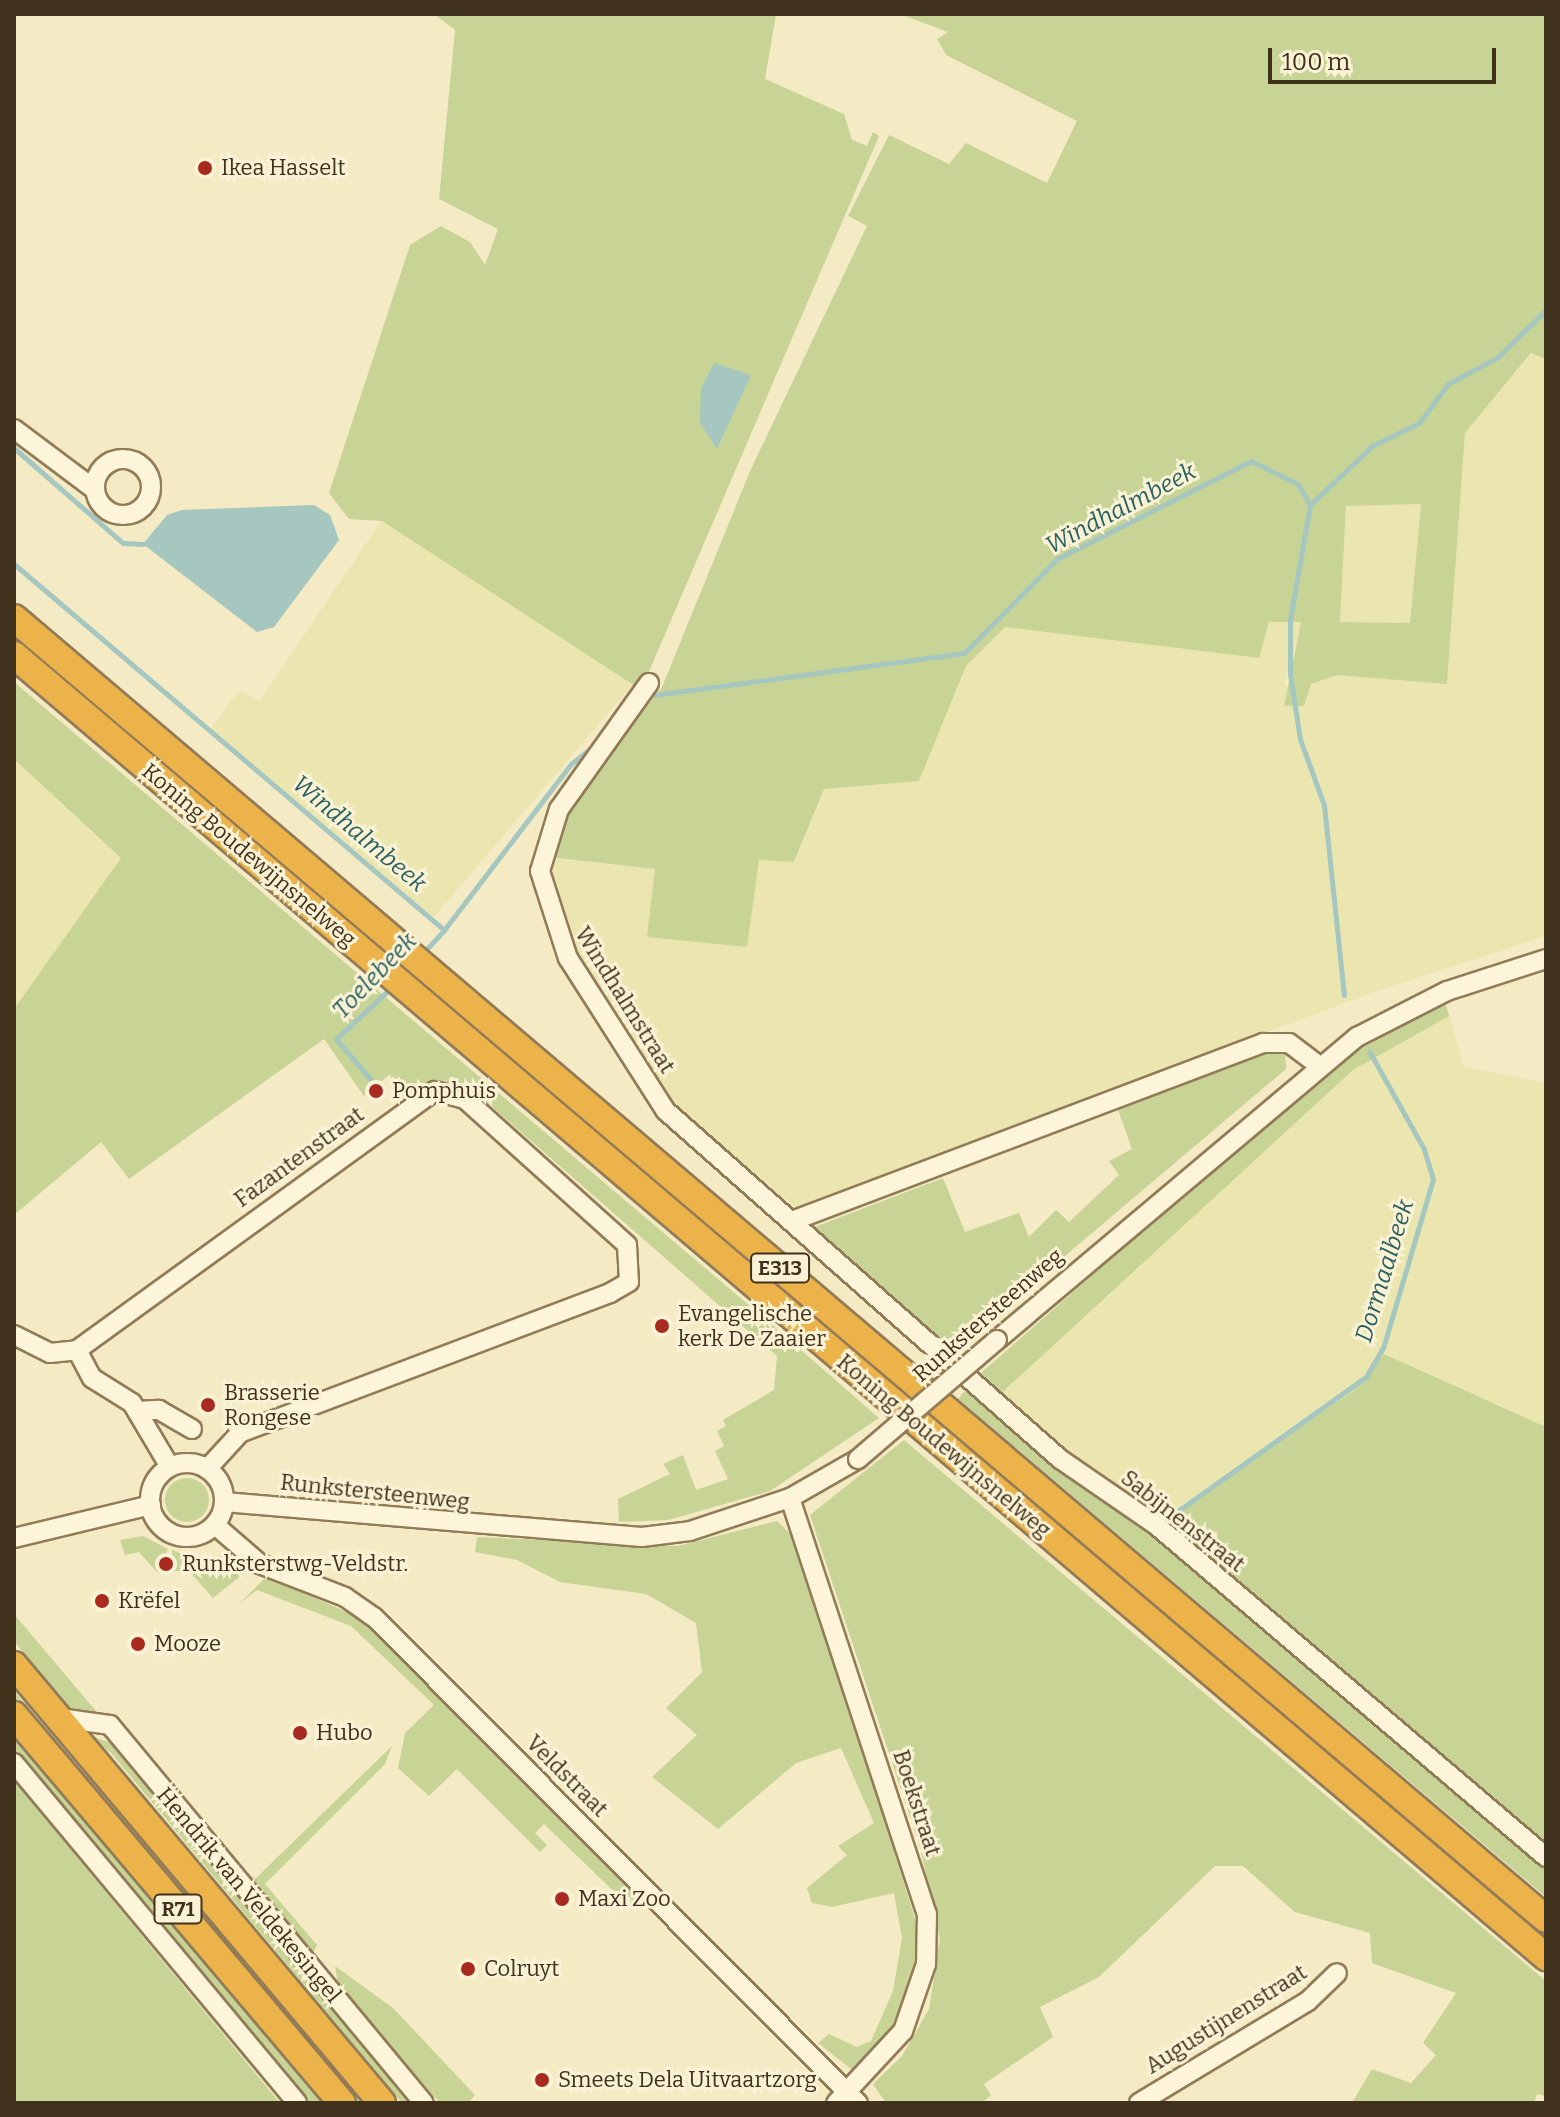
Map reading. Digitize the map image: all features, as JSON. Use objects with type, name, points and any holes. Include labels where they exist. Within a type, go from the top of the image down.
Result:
[{"type":"highway","name":"Koning Boudewijnsnelweg","points":[[14,618],[1546,1919]]},
{"type":"highway","name":"Koning Boudewijnsnelweg","points":[[14,655],[1546,1957]]},
{"type":"highway","name":"Hendrik van Veldekesingel","points":[[14,1665],[382,2103]]},
{"type":"highway","name":"R71","points":[[14,1715],[342,2103]]},
{"type":"street","points":[[14,429],[49,460],[94,489],[101,506],[117,515],[136,512],[149,499],[151,479],[138,462],[119,458],[101,468],[49,460]]},
{"type":"street","points":[[94,489],[101,468]]},
{"type":"street","name":"Windhalmstraat","points":[[649,683],[550,826],[540,871],[545,900],[568,958],[666,1111],[735,1179],[792,1221]]},
{"type":"street","name":"Runkstersteenweg","points":[[224,1502],[606,1538],[690,1531],[790,1498],[858,1459],[1317,1064],[1447,991],[1546,959]]},
{"type":"street","points":[[792,1221],[1263,1043],[1289,1043],[1317,1064]]},
{"type":"street","name":"Fazantenstraat","points":[[77,1350],[423,1096],[450,1090],[616,1230],[632,1262],[629,1282],[240,1433],[207,1469]]},
{"type":"street","name":"Sabijnenstraat","points":[[792,1221],[1060,1459],[1156,1525],[1546,1857]]},
{"type":"street","points":[[14,1335],[50,1353],[77,1350],[92,1378],[137,1411],[170,1467]]},
{"type":"street","points":[[137,1411],[159,1410],[192,1429]]},
{"type":"street","points":[[170,1467],[207,1469],[224,1502],[215,1525],[200,1535],[173,1535],[151,1505],[154,1484],[170,1467]]},
{"type":"street","name":"Boekstraat","points":[[790,1498],[927,1914],[926,1964],[914,2009],[892,2048],[847,2099]]},
{"type":"street","points":[[14,1538],[151,1505]]},
{"type":"street","name":"Veldstraat","points":[[215,1525],[260,1564],[345,1597],[374,1617],[847,2099]]},
{"type":"street","name":"Hendrik van Veldekesingel","points":[[59,1718],[110,1725],[424,2103]]},
{"type":"street","points":[[14,1763],[297,2103]]},
{"type":"street","name":"Augustijnenstraat","points":[[1139,2103],[1308,2001],[1337,1973]]},
{"type":"shaded area","points":[[1532,353],[1546,359],[1546,936],[1371,993],[798,1209],[669,1103],[566,945],[548,858],[655,869],[746,947],[759,860],[795,862],[824,789],[919,781],[966,666],[1005,626],[1258,658],[1269,622],[1302,622],[1284,683],[1304,706],[1311,684],[1337,675],[1447,683],[1465,433]]},
{"type":"shaded area","points":[[1421,504],[1410,623],[1340,622],[1346,505]]},
{"type":"shaded area","points":[[381,521],[633,684],[433,918],[211,728],[239,691],[260,701]]},
{"type":"shaded area","points":[[14,759],[121,858],[14,1009]]},
{"type":"shaded area","points":[[1449,1016],[1464,1067],[1546,1083],[1546,1427],[1384,1354],[1353,1391],[1162,1523],[995,1399],[1353,1070]]},
{"type":"green space","points":[[434,14],[776,14],[765,79],[844,114],[852,140],[867,146],[873,132],[879,136],[641,690],[382,521],[349,519],[329,493],[410,245],[441,226],[470,242],[485,265],[498,229],[439,199],[455,30]]},
{"type":"green space","points":[[900,14],[1546,14],[1546,359],[1531,353],[1465,433],[1447,684],[1337,675],[1311,684],[1304,706],[1284,706],[1301,622],[1269,622],[1259,658],[1005,627],[966,666],[919,781],[824,789],[794,862],[759,860],[747,947],[647,937],[655,869],[548,857],[557,823],[662,687],[751,469],[867,226],[848,216],[889,135],[949,164],[966,143],[1047,183],[1077,121],[946,55],[937,39],[948,32]],"holes":[[[1421,504],[1410,623],[1340,622],[1346,506]]]},
{"type":"green space","points":[[14,682],[879,1418],[770,1491],[668,1520],[619,1522],[618,1499],[670,1474],[663,1464],[683,1455],[696,1490],[728,1479],[715,1451],[724,1446],[717,1431],[726,1426],[723,1420],[774,1390],[777,1356],[474,1091],[441,1080],[399,1097],[390,1074],[364,1096],[324,1039],[129,1179],[101,1142],[14,1215],[14,1009],[121,858],[14,759]]},
{"type":"green space","points":[[1445,1002],[1449,1016],[1353,1070],[995,1399],[973,1380],[1330,1066]]},
{"type":"green space","points":[[1272,1049],[1285,1052],[1286,1069],[949,1354],[812,1228],[943,1178],[965,1232],[1019,1213],[1029,1237],[1056,1210],[1069,1222],[1119,1175],[1109,1161],[1132,1149],[1118,1110]]},
{"type":"green space","points":[[1384,1354],[1546,1427],[1546,1847],[1162,1523],[1353,1391]]},
{"type":"green space","points":[[965,1391],[1149,1529],[1546,1865],[1546,1897],[958,1399]]},
{"type":"green space","points":[[904,1440],[1546,1981],[1546,2096],[1537,2094],[1534,2103],[1352,2103],[1372,2069],[1411,2083],[1436,2055],[1423,2043],[1456,1993],[1372,1963],[1370,1933],[1295,1912],[1243,1866],[1215,1866],[1099,1977],[1040,2007],[1053,2037],[984,2084],[991,2095],[982,2103],[886,2103],[873,2084],[902,2056],[929,2009],[940,1939],[920,1847],[810,1515]]},
{"type":"green space","points":[[187,1478],[203,1484],[209,1500],[203,1516],[187,1522],[171,1516],[165,1500],[171,1484]]},
{"type":"green space","points":[[777,1521],[799,1542],[920,1935],[907,2004],[869,2066],[851,2069],[818,2043],[829,2034],[857,2047],[871,2041],[893,1991],[902,1938],[894,1893],[832,1907],[812,1903],[807,1888],[847,1855],[838,1846],[874,1823],[841,1748],[796,1763],[718,1829],[652,1777],[697,1735],[666,1708],[702,1672],[696,1623],[646,1594],[560,1582],[517,1560],[475,1552],[477,1537],[678,1546]]},
{"type":"green space","points":[[143,1536],[168,1549],[161,1569],[173,1567],[172,1550],[208,1563],[230,1551],[246,1564],[243,1574],[213,1598],[188,1570],[158,1573],[139,1552],[125,1555],[120,1540]]},
{"type":"green space","points":[[267,1576],[368,1622],[640,1897],[629,1906],[544,1824],[535,1833],[547,1845],[540,1852],[457,1769],[429,1796],[398,1768],[405,1733],[434,1705],[351,1626],[257,1590],[239,1604]]},
{"type":"green space","points":[[14,1614],[98,1714],[65,1710],[56,1700],[14,1640]]},
{"type":"green space","points":[[14,1691],[100,1791],[127,1812],[370,2103],[353,2103],[14,1701]]},
{"type":"green space","points":[[86,1734],[114,1744],[413,2103],[402,2103],[111,1753]]},
{"type":"green space","points":[[14,1737],[322,2103],[309,2103],[14,1752]]},
{"type":"green space","points":[[392,1746],[385,1764],[265,1884],[317,1945],[312,1955],[250,1874],[255,1879]]},
{"type":"green space","points":[[14,1781],[280,2103],[14,2103]]},
{"type":"green space","points":[[335,1966],[393,2008],[475,2095],[468,2103],[440,2103],[338,1985]]},
{"type":"water","points":[[714,363],[751,375],[717,449],[700,423],[701,388]]},
{"type":"water","points":[[314,505],[330,515],[339,540],[274,627],[257,632],[143,544],[167,515],[182,510]]},
{"type":"waterway","name":"Windhalmbeek","points":[[654,695],[964,653],[1057,559],[1251,461],[1298,484],[1310,505],[1372,446],[1419,423],[1448,384],[1498,357],[1546,310]]},
{"type":"waterway","points":[[14,448],[123,543],[143,544]]},
{"type":"waterway","name":"Dormaalbeek","points":[[1310,505],[1290,620],[1290,674],[1300,739],[1324,805],[1344,995]]},
{"type":"waterway","name":"Windhalmbeek","points":[[14,564],[444,930],[571,764],[597,743]]},
{"type":"waterway","name":"Toelebeek","points":[[421,955],[444,930]]},
{"type":"waterway","name":"Toelebeek","points":[[372,1081],[336,1039],[393,986]]},
{"type":"waterway","name":"Dormaalbeek","points":[[1175,1513],[1366,1377],[1383,1348],[1433,1179],[1424,1149],[1369,1051]]},
{"type":"place","name":"Ikea Hasselt","points":[[205,168]]},
{"type":"place","name":"Pomphuis","points":[[376,1091]]},
{"type":"place","name":"Evangelische kerk De Zaaier","points":[[662,1326]]},
{"type":"place","name":"Brasserie Rongese","points":[[208,1405]]},
{"type":"place","name":"Runksterstwg-Veldstr.","points":[[166,1564]]},
{"type":"place","name":"Krëfel","points":[[102,1601]]},
{"type":"place","name":"Mooze","points":[[138,1644]]},
{"type":"place","name":"Hubo","points":[[300,1733]]},
{"type":"place","name":"Maxi Zoo","points":[[562,1899]]},
{"type":"place","name":"Colruyt","points":[[468,1969]]},
{"type":"place","name":"Smeets Dela Uitvaartzorg","points":[[542,2080]]}]
